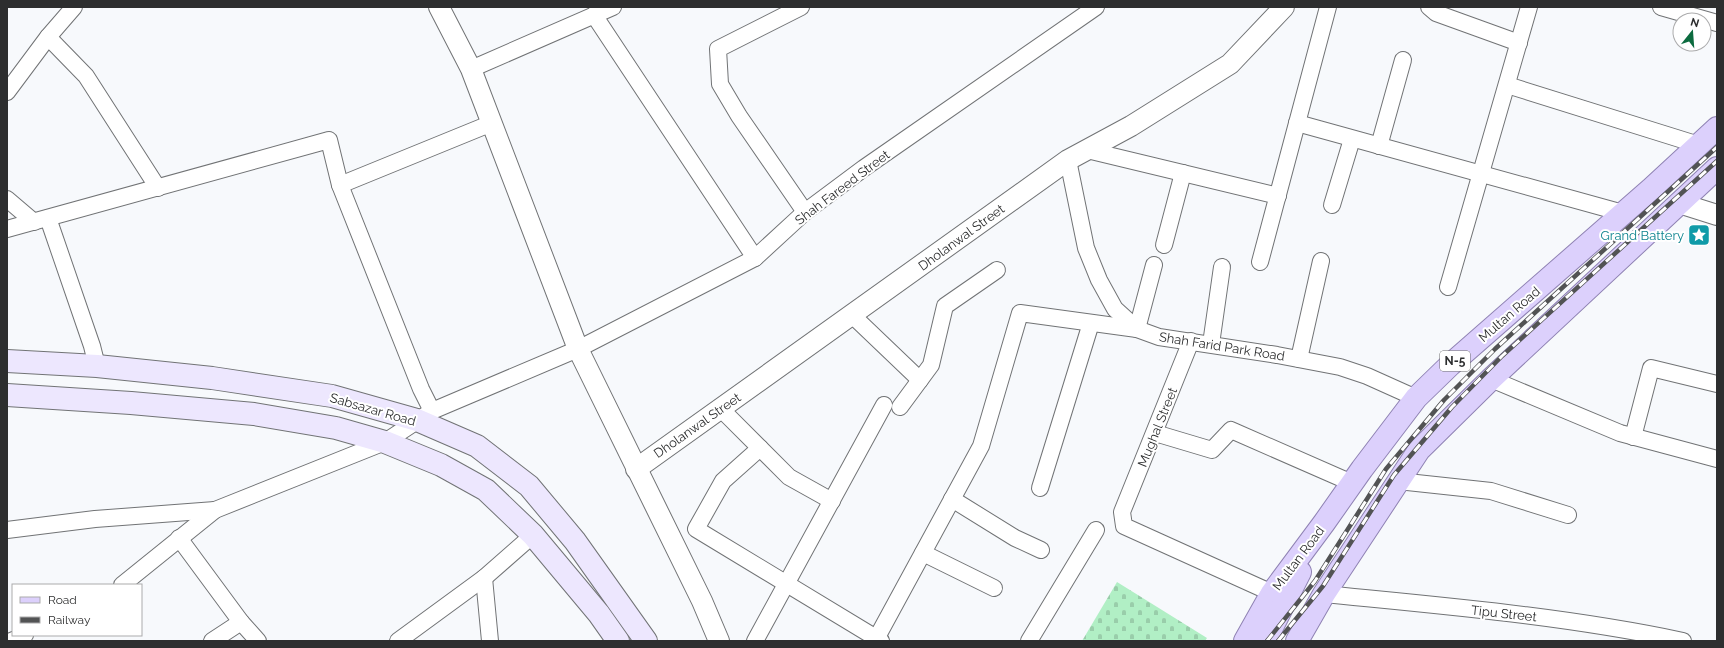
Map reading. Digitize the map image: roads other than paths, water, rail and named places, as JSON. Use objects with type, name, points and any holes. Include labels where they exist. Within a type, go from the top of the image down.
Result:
[{"type":"main road","name":"Multan Road","points":[[1245,641],[1272,593],[1416,398],[1450,365],[1623,214],[1717,128]]},
{"type":"main road","points":[[1297,641],[1321,599],[1419,450],[1492,379],[1717,168]]},
{"type":"main road","name":"Sabsazar Road","points":[[7,360],[96,362],[332,396],[424,416],[477,446],[529,486],[575,541],[646,641]]},
{"type":"main road","points":[[7,395],[131,403],[254,414],[336,428],[385,442],[441,465],[486,490],[532,535],[599,614],[618,641]]},
{"type":"main road","points":[[1266,641],[1324,523]]},
{"type":"main road","points":[[1315,641],[1321,599]]},
{"type":"street","points":[[7,92],[48,37],[74,7]]},
{"type":"street","points":[[439,7],[471,69],[578,349],[702,601],[720,641]]},
{"type":"street","points":[[471,69],[613,7]]},
{"type":"street","points":[[801,7],[718,49],[720,84],[739,116],[805,212]]},
{"type":"street","name":"Shah Fareed Street","points":[[215,510],[385,442],[424,416],[578,349],[755,258],[805,212],[864,168],[1096,7]]},
{"type":"street","name":"Dholanwal Street","points":[[636,468],[721,409],[1068,160],[1131,126],[1230,64],[1284,7]]},
{"type":"street","points":[[1260,262],[1328,7]]},
{"type":"street","points":[[1429,7],[1436,13],[1519,43]]},
{"type":"street","points":[[1448,287],[1529,7]]},
{"type":"street","points":[[1661,7],[1717,23]]},
{"type":"street","points":[[594,15],[755,258]]},
{"type":"street","points":[[48,37],[86,76],[158,188]]},
{"type":"street","points":[[1379,146],[1403,60]]},
{"type":"street","points":[[1507,85],[1699,145]]},
{"type":"street","points":[[340,185],[492,123]]},
{"type":"street","points":[[1297,123],[1623,214]]},
{"type":"street","points":[[1332,205],[1352,138]]},
{"type":"street","points":[[7,229],[329,140],[340,185],[421,389],[424,416]]},
{"type":"street","points":[[1087,150],[1278,196]]},
{"type":"street","name":"Shah Farid Park Road","points":[[1068,160],[1086,248],[1096,274],[1115,309],[1137,330],[1159,337],[1211,344],[1340,367],[1360,373],[1416,398]]},
{"type":"street","points":[[1164,245],[1183,173]]},
{"type":"street","points":[[7,199],[41,220],[96,362],[7,351]]},
{"type":"street","points":[[1679,203],[1717,215]]},
{"type":"street","points":[[1300,359],[1321,262]]},
{"type":"street","points":[[760,448],[723,481],[696,529],[787,583],[877,640],[981,446],[1020,313],[1137,330],[1154,265]]},
{"type":"street","points":[[1211,344],[1222,267]]},
{"type":"street","points":[[900,407],[930,365],[945,306],[997,270]]},
{"type":"street","points":[[852,315],[920,380]]},
{"type":"street","points":[[1040,488],[1091,323]]},
{"type":"street","name":"Mughal Street","points":[[1191,341],[1122,512],[1124,526],[1272,593]]},
{"type":"street","points":[[1633,437],[1650,368],[1717,384]]},
{"type":"street","points":[[1492,379],[1620,433],[1717,458]]},
{"type":"street","points":[[755,641],[884,405]]},
{"type":"street","points":[[721,409],[789,477],[832,501]]},
{"type":"street","points":[[1155,433],[1212,450],[1231,430],[1352,483]]},
{"type":"street","points":[[1398,481],[1491,492],[1568,515]]},
{"type":"street","points":[[952,499],[1015,538],[1041,550]]},
{"type":"street","points":[[7,530],[95,519],[215,510]]},
{"type":"street","points":[[123,584],[215,510]]},
{"type":"street","points":[[1029,641],[1096,530]]},
{"type":"street","points":[[398,641],[484,578],[532,535]]},
{"type":"street","points":[[179,538],[241,622],[258,641]]},
{"type":"street","points":[[923,553],[994,588]]},
{"type":"street","points":[[484,578],[490,641]]},
{"type":"street","name":"Tipu Street","points":[[1321,599],[1526,615],[1627,629],[1683,641]]},
{"type":"street","points":[[212,641],[241,622]]},
{"type":"street","points":[[11,641],[23,636]]},
{"type":"railway","points":[[1267,641],[1315,581],[1386,469],[1444,400],[1495,349],[1717,147]]},
{"type":"railway","points":[[1278,641],[1323,586],[1394,475],[1452,407],[1502,356],[1717,161]]},
{"type":"place","name":"Grand Battery","points":[[1699,235]]}]
